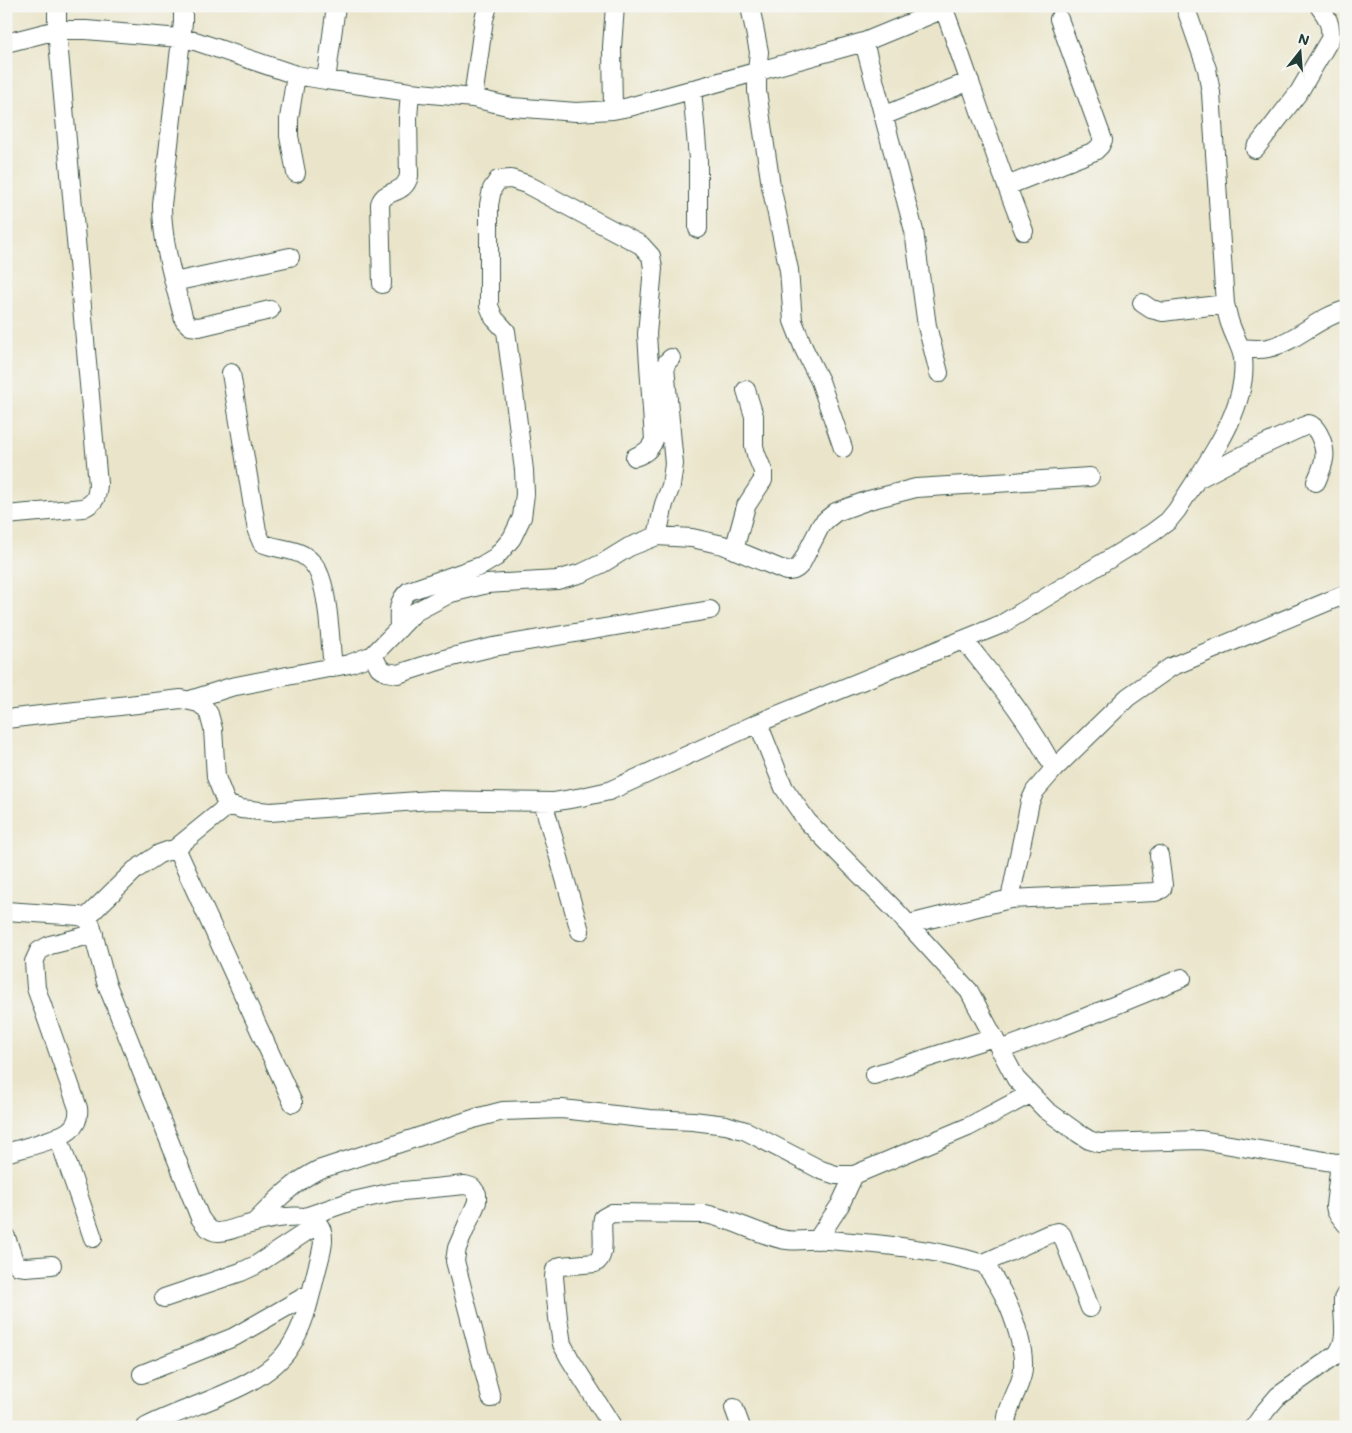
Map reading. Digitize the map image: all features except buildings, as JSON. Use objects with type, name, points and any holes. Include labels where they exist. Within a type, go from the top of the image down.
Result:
[{"type":"street","points":[[6,515],[84,508],[93,503],[97,497],[98,484],[57,30],[57,6]]},
{"type":"street","points":[[183,6],[183,22],[162,205],[162,224],[184,320],[190,326],[199,327],[270,310]]},
{"type":"street","points":[[326,80],[336,6]]},
{"type":"street","points":[[473,98],[484,19],[488,6]]},
{"type":"street","points":[[613,110],[612,47],[615,6]]},
{"type":"street","points":[[750,6],[759,52],[757,91],[771,186],[788,270],[793,321],[804,350],[820,381],[843,448]]},
{"type":"street","points":[[6,719],[181,699],[190,700],[205,708],[210,714],[213,729],[216,777],[225,800],[229,805],[241,809],[270,812],[431,800],[544,802],[582,797],[609,790],[758,723],[1002,624],[1152,533],[1168,521],[1196,481],[1230,424],[1237,404],[1243,375],[1241,348],[1231,327],[1225,304],[1211,93],[1207,69],[1185,6]]},
{"type":"street","points":[[1255,149],[1299,92],[1330,39],[1330,24],[1319,6]]},
{"type":"street","points":[[6,42],[57,30],[86,30],[180,38],[195,40],[296,75],[410,92],[473,98],[512,107],[576,112],[613,110],[864,42],[948,17],[982,120],[1024,231]]},
{"type":"street","points":[[1007,186],[1096,151],[1103,140],[1059,19]]},
{"type":"street","points":[[864,42],[914,231],[927,326],[939,373]]},
{"type":"street","points":[[296,75],[289,120],[289,136],[296,173]]},
{"type":"street","points":[[883,116],[970,81]]},
{"type":"street","points":[[692,89],[698,160],[698,229]]},
{"type":"street","points":[[382,284],[380,204],[386,196],[403,188],[409,176],[408,118],[410,92]]},
{"type":"street","points":[[399,629],[401,598],[409,590],[481,566],[496,557],[512,538],[522,517],[525,494],[524,470],[506,331],[494,318],[489,306],[489,205],[492,189],[498,180],[510,179],[526,184],[642,245],[651,256],[653,268],[647,334],[654,440],[651,448],[635,457]]},
{"type":"street","points":[[174,282],[290,257]]},
{"type":"street","points":[[1142,303],[1151,309],[1163,312],[1225,304]]},
{"type":"street","points":[[1241,348],[1269,348],[1346,310]]},
{"type":"street","points":[[657,536],[664,504],[671,486],[674,464],[665,367],[671,358]]},
{"type":"street","points":[[231,373],[257,531],[262,543],[272,548],[301,554],[312,562],[320,575],[333,668]]},
{"type":"street","points":[[734,550],[746,506],[763,480],[764,475],[756,454],[754,416],[746,390]]},
{"type":"street","points":[[1196,481],[1240,456],[1309,424],[1314,426],[1324,452],[1323,464],[1316,482]]},
{"type":"street","points":[[190,700],[231,687],[349,664],[373,655],[415,612],[451,593],[487,584],[565,578],[582,573],[629,547],[657,536],[692,538],[723,545],[786,571],[792,571],[796,570],[801,564],[826,518],[843,509],[869,500],[916,488],[1090,476]]},
{"type":"street","points":[[1010,899],[1030,802],[1036,791],[1054,769],[1128,697],[1171,667],[1346,594]]},
{"type":"street","points":[[373,655],[379,667],[386,672],[398,674],[448,658],[493,647],[710,610]]},
{"type":"street","points":[[964,640],[1025,719],[1042,744],[1054,769]]},
{"type":"street","points":[[758,723],[784,788],[807,821],[909,924],[970,991],[1016,1079],[1046,1110],[1089,1140],[1099,1143],[1201,1140],[1343,1162],[1335,1206],[1336,1211],[1346,1224]]},
{"type":"street","points":[[544,802],[580,931]]},
{"type":"street","points":[[6,1153],[58,1136],[70,1130],[79,1116],[78,1108],[36,988],[34,962],[39,951],[90,926],[135,870],[159,854],[176,848],[229,805]]},
{"type":"street","points":[[176,848],[293,1103]]},
{"type":"street","points":[[909,924],[1010,899],[1155,892],[1162,890],[1163,885],[1159,855]]},
{"type":"street","points":[[6,911],[79,916],[90,926],[106,982],[200,1218],[207,1228],[213,1232],[226,1231],[254,1223],[295,1216],[312,1220],[322,1230],[322,1251],[303,1323],[291,1347],[278,1364],[253,1381],[146,1427]]},
{"type":"street","points":[[874,1075],[1059,1028],[1182,978]]},
{"type":"street","points":[[254,1223],[290,1188],[318,1170],[476,1118],[503,1111],[562,1109],[650,1120],[693,1121],[726,1125],[746,1131],[821,1170],[836,1175],[854,1175],[968,1126],[1030,1094]]},
{"type":"street","points":[[58,1136],[93,1238]]},
{"type":"street","points":[[817,1240],[840,1205],[854,1175]]},
{"type":"street","points":[[164,1298],[241,1272],[256,1265],[312,1220],[350,1202],[393,1192],[465,1185],[472,1187],[477,1194],[477,1202],[457,1248],[456,1261],[491,1398]]},
{"type":"street","points":[[611,1424],[562,1344],[554,1277],[555,1270],[561,1266],[600,1261],[602,1255],[602,1222],[606,1215],[612,1213],[705,1214],[782,1239],[878,1244],[922,1250],[984,1263],[1049,1234],[1058,1232],[1062,1235],[1090,1308]]},
{"type":"street","points":[[6,1237],[18,1266],[52,1265]]},
{"type":"street","points":[[984,1263],[1005,1297],[1023,1352],[1024,1367],[1007,1413],[1006,1427]]},
{"type":"street","points":[[142,1374],[234,1337],[311,1292]]},
{"type":"street","points":[[1254,1427],[1278,1396],[1337,1354],[1341,1348],[1344,1335],[1343,1299],[1346,1294]]},
{"type":"street","points":[[734,1408],[741,1427]]}]
